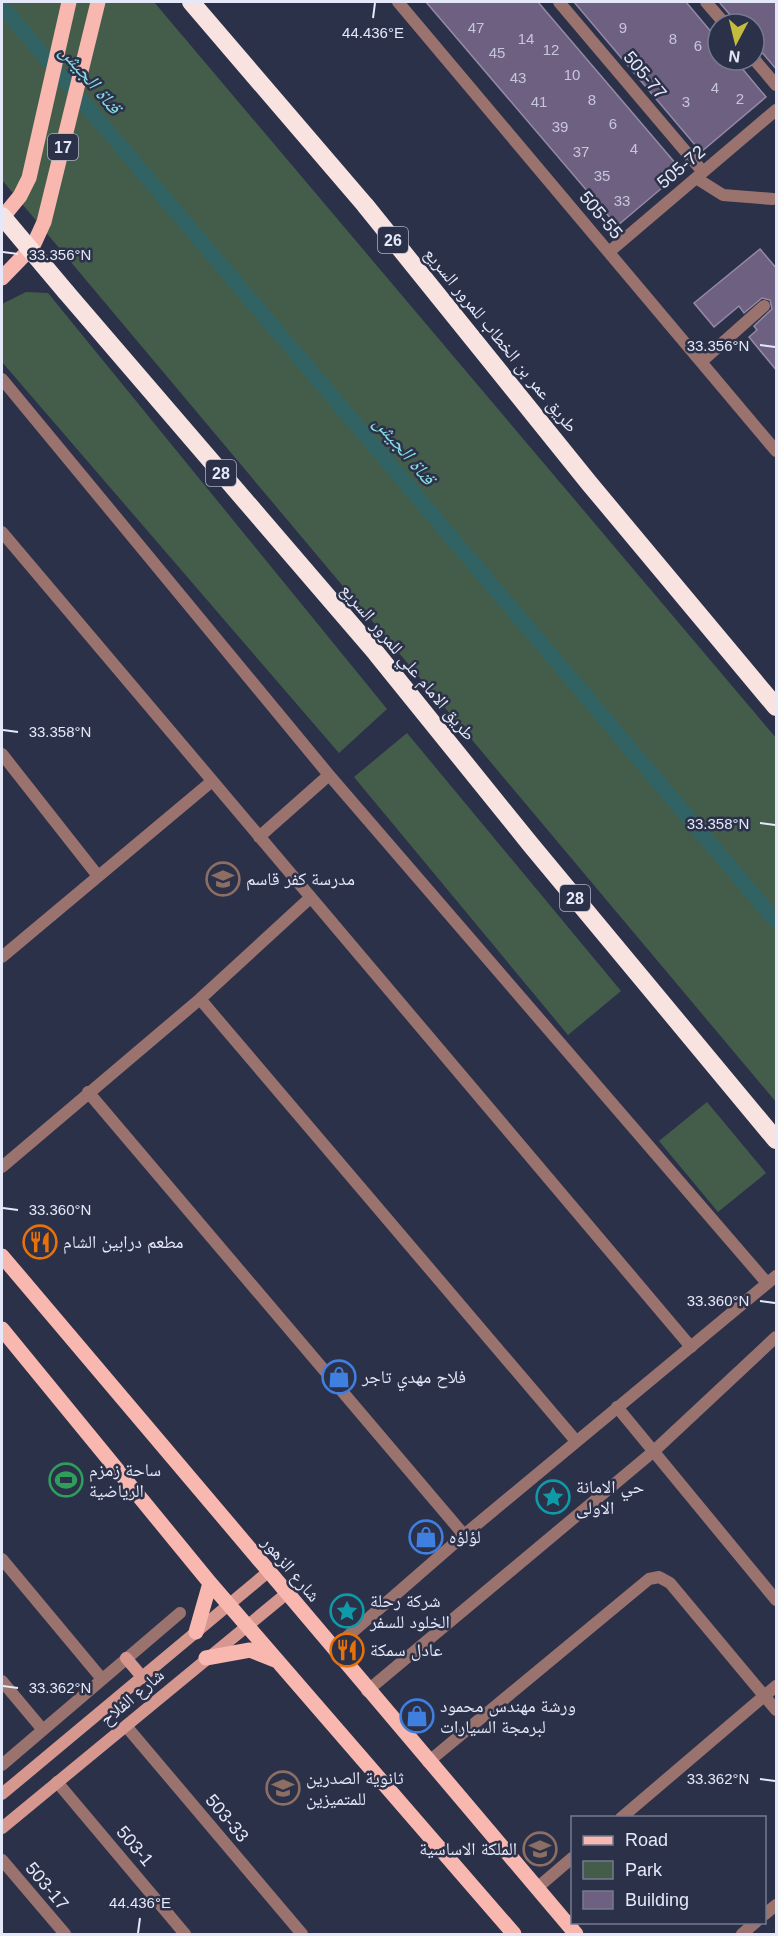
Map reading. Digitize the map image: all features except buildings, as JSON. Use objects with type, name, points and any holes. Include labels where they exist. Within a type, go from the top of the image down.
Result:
[{"type":"highway","name":"طريق عمر بن الخطاب للمرور السريع","points":[[190,2],[365,205],[589,483],[777,707]]},
{"type":"highway","name":"طريق الامام علي للمرور السريع","points":[[2,217],[376,653],[531,845],[777,1140]]},
{"type":"main road","name":"17","points":[[2,217],[20,196],[29,177],[69,2]]},
{"type":"main road","name":"17","points":[[2,278],[33,246],[44,222],[98,2]]},
{"type":"main road","name":"شارع الزهور","points":[[2,1256],[576,1935]]},
{"type":"main road","points":[[2,1329],[210,1583],[514,1935]]},
{"type":"main road","name":"شارع الفلاح","points":[[2,1794],[268,1572]]},
{"type":"main road","points":[[196,1632],[210,1583]]},
{"type":"main road","name":"شارع الفلاح","points":[[2,1828],[286,1594]]},
{"type":"main road","points":[[206,1658],[250,1650],[266,1654],[280,1662]]},
{"type":"main road","points":[[126,1658],[143,1678]]},
{"type":"street","name":"505-55","points":[[398,2],[777,451]]},
{"type":"street","name":"505-77","points":[[559,2],[700,175],[723,195],[773,199]]},
{"type":"street","points":[[766,72],[777,85]]},
{"type":"street","name":"505-72","points":[[609,252],[777,110]]},
{"type":"street","points":[[701,362],[764,306]]},
{"type":"street","points":[[2,378],[329,775],[772,1280],[464,1535],[333,1649]]},
{"type":"street","points":[[2,532],[690,1347]]},
{"type":"street","points":[[2,754],[98,876]]},
{"type":"street","points":[[259,837],[329,775]]},
{"type":"street","points":[[2,957],[212,782]]},
{"type":"street","points":[[2,1167],[200,999],[310,898]]},
{"type":"street","points":[[200,999],[576,1441]]},
{"type":"street","points":[[88,1092],[464,1535]]},
{"type":"street","points":[[367,1690],[654,1451],[777,1337]]},
{"type":"street","points":[[617,1407],[777,1600]]},
{"type":"street","points":[[2,1559],[102,1679]]},
{"type":"street","points":[[428,1762],[649,1579],[659,1577],[670,1583],[777,1710]]},
{"type":"street","points":[[2,1765],[180,1613]]},
{"type":"street","points":[[2,1681],[43,1730]]},
{"type":"street","points":[[623,1816],[777,1686]]},
{"type":"street","name":"503-33","points":[[126,1726],[302,1935]]},
{"type":"street","name":"503-1","points":[[57,1782],[185,1935]]},
{"type":"street","name":"503-17","points":[[2,1860],[65,1935]]},
{"type":"street","points":[[537,1888],[571,1860]]},
{"type":"street","points":[[742,1935],[755,1924]]},
{"type":"green space","points":[[2,2],[154,2],[776,738],[776,1102],[2,180]]},
{"type":"green space","points":[[26,292],[48,293],[387,709],[339,753],[2,362],[2,304]]},
{"type":"green space","points":[[407,733],[621,991],[568,1035],[354,777]]},
{"type":"green space","points":[[707,1102],[766,1173],[718,1212],[659,1141]]},
{"type":"waterway","name":"قناة الجيش","points":[[2,6],[776,921]]},
{"type":"place","name":"مدرسة كفر قاسم","points":[[223,879]]},
{"type":"place","name":"مطعم درابين الشام","points":[[40,1242]]},
{"type":"place","name":"فلاح مهدي تاجر","points":[[339,1377]]},
{"type":"place","name":"ساحة زمزم الرياضية","points":[[66,1480]]},
{"type":"place","name":"حي الامانة الاولى","points":[[553,1497]]},
{"type":"place","name":"لؤلؤه","points":[[426,1537]]},
{"type":"place","name":"شركة رحلة الخلود للسفر","points":[[347,1611]]},
{"type":"place","name":"عادل سمكة","points":[[347,1650]]},
{"type":"place","name":"ورشة مهندس محمود لبرمجة السيارات","points":[[417,1716]]},
{"type":"place","name":"ثانوية الصدرين للمتميزين","points":[[283,1788]]},
{"type":"place","name":"الملكة الاساسية","points":[[540,1849]]}]
